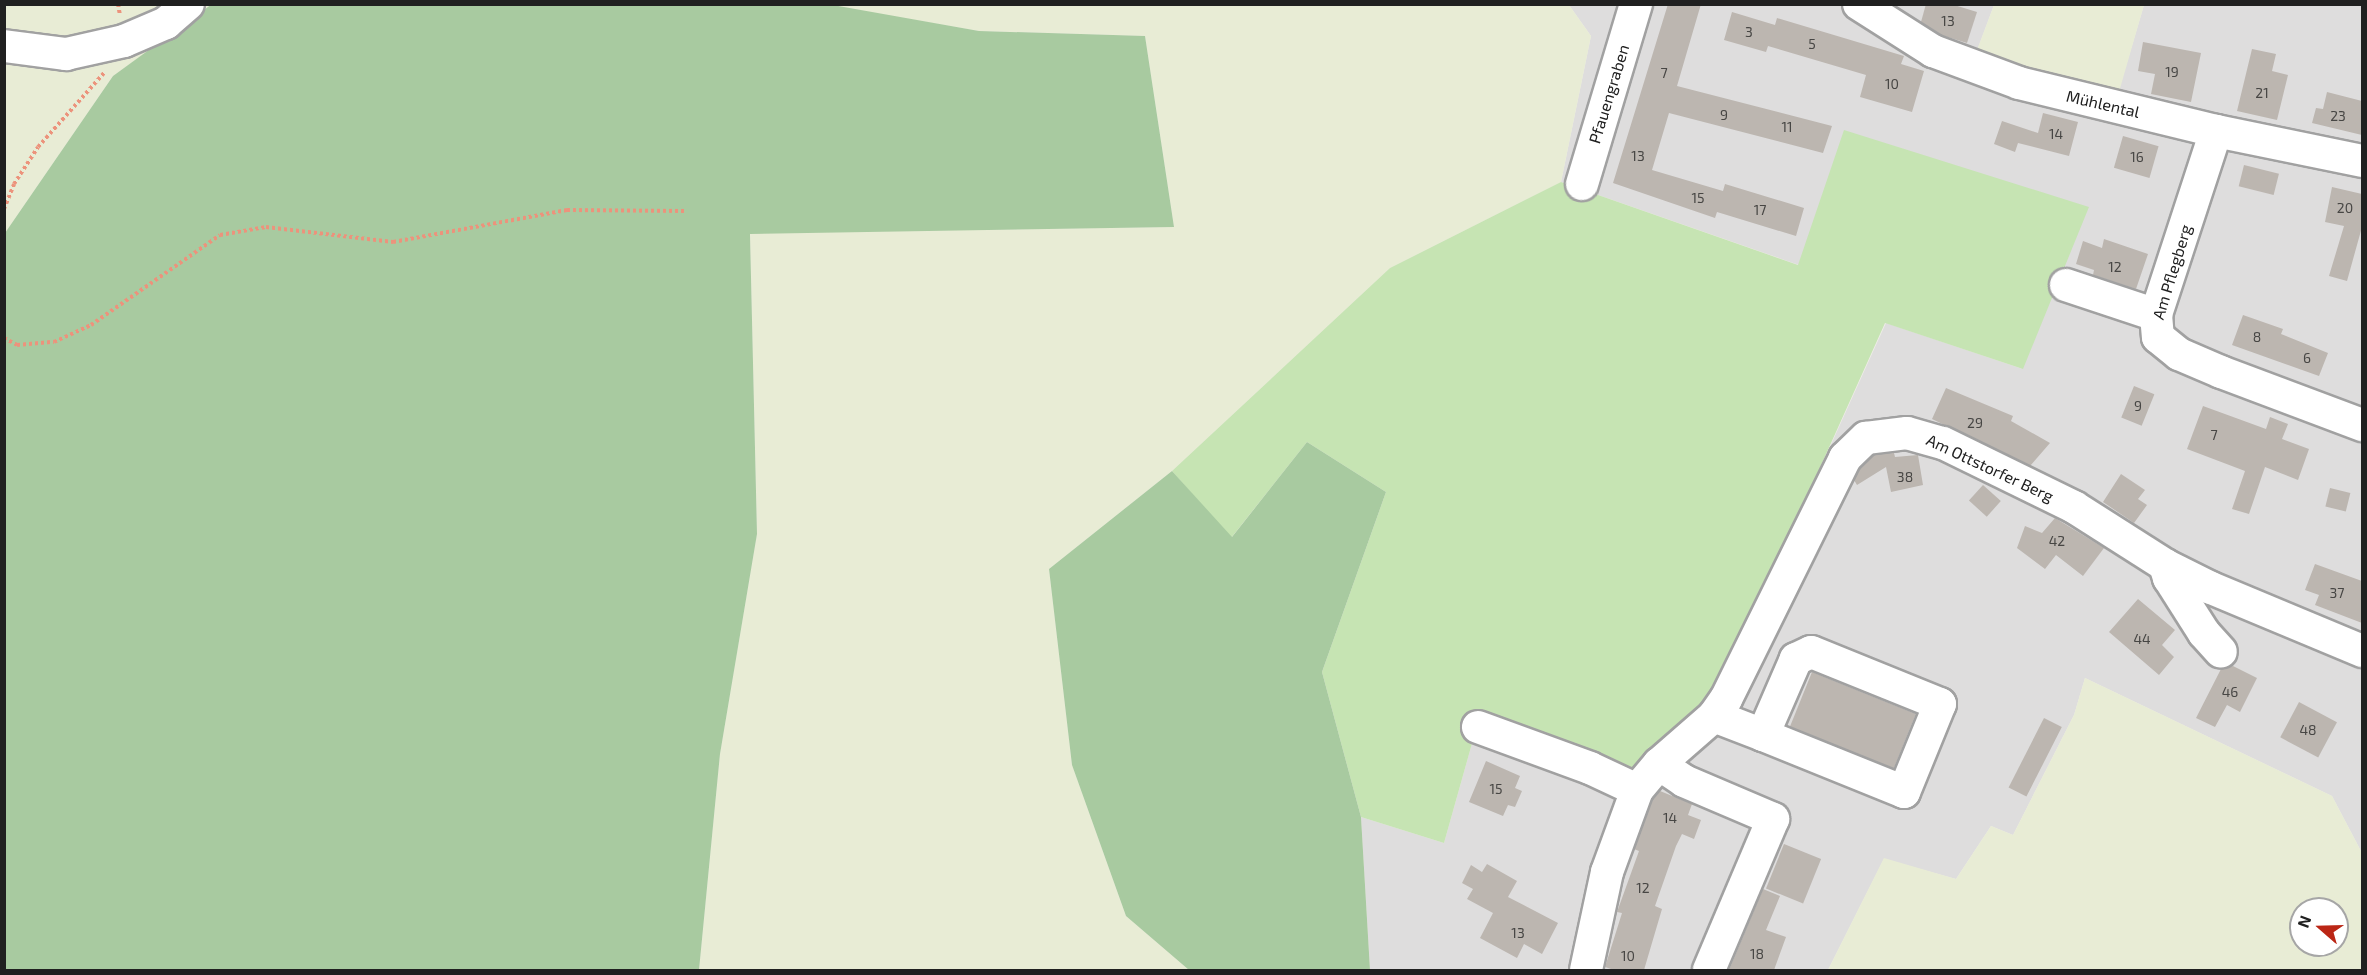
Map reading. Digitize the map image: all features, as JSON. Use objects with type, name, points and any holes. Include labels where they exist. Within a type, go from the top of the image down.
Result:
[{"type":"street","points":[[4,46],[66,54],[124,40],[166,23],[188,4]]},
{"type":"street","name":"Pfauengraben","points":[[1582,184],[1636,4]]},
{"type":"street","name":"Mühlental","points":[[1859,4],[1924,45],[1979,71],[2071,97],[2216,131],[2362,160]]},
{"type":"street","name":"Am Pflegberg","points":[[2216,131],[2156,315],[2158,337],[2179,354],[2362,426]]},
{"type":"street","points":[[2066,285],[2156,315]]},
{"type":"street","name":"Am Ottstorfer Berg","points":[[1586,970],[1607,872],[1637,790],[1659,764],[1714,716],[1739,675],[1845,458],[1866,438],[1878,434],[1907,433],[1943,443],[2074,507],[2165,565],[2232,599],[2362,651]]},
{"type":"street","points":[[2165,565],[2169,578],[2204,633],[2222,652]]},
{"type":"street","points":[[1714,716],[1904,792],[1940,704],[1811,652],[1796,659],[1763,735]]},
{"type":"street","points":[[1478,728],[1590,768],[1637,790]]},
{"type":"street","points":[[1659,764],[1684,781],[1773,819],[1709,970]]},
{"type":"path","points":[[4,209],[14,184],[38,147],[103,75],[124,40]]},
{"type":"path","points":[[4,338],[17,345],[54,342],[91,325],[220,235],[266,227],[393,242],[567,210],[686,211]]},
{"type":"shaded area","points":[[1569,5],[1994,5],[1966,80],[2020,101],[2109,123],[2144,5],[2362,5],[2362,853],[2332,796],[2085,678],[2074,715],[2013,835],[1991,826],[1956,879],[1884,859],[1828,970],[1370,970],[1361,817],[1444,843],[1480,715],[1724,681],[1886,323],[2023,369],[1799,265],[1561,182],[1591,36]]},
{"type":"green space","points":[[212,4],[827,4],[979,31],[1145,36],[1174,227],[750,234],[757,534],[720,754],[699,970],[5,970],[5,233],[113,76]]},
{"type":"green space","points":[[5,5],[212,5],[113,76],[5,233]]},
{"type":"green space","points":[[827,5],[1569,5],[1591,36],[1561,182],[1390,268],[1172,471],[1049,569],[1072,765],[1126,916],[1189,970],[699,970],[720,754],[757,534],[750,233],[1174,227],[1145,36],[979,31]]},
{"type":"green space","points":[[1994,5],[2144,5],[2117,99],[1974,58]]},
{"type":"green space","points":[[1844,130],[2089,207],[2023,369],[1885,323],[1724,681],[1636,775],[1480,715],[1444,843],[1361,817],[1322,672],[1386,492],[1307,442],[1231,538],[1172,471],[1390,268],[1561,182],[1798,265]]},
{"type":"green space","points":[[1307,442],[1386,492],[1322,672],[1361,817],[1370,970],[1189,970],[1126,916],[1072,765],[1049,569],[1172,471],[1232,537]]},
{"type":"green space","points":[[2085,678],[2332,796],[2362,853],[2362,970],[1828,970],[1884,858],[1956,879],[1991,826],[2013,835],[2074,715]]},
{"type":"building","points":[[1668,4],[1701,4],[1677,86],[1832,126],[1823,153],[1669,113],[1652,170],[1723,191],[1725,184],[1804,208],[1796,236],[1717,212],[1715,218],[1613,183]]},
{"type":"building","points":[[1926,4],[1951,4],[1977,12],[1967,43],[1941,35],[1921,22]]},
{"type":"building","points":[[1732,12],[1775,25],[1777,18],[1904,56],[1901,64],[1924,71],[1912,112],[1860,97],[1866,75],[1768,46],[1766,52],[1724,40]]},
{"type":"building","points":[[2143,42],[2201,53],[2191,102],[2151,94],[2155,74],[2138,71]]},
{"type":"building","points":[[2252,49],[2276,54],[2272,71],[2288,75],[2277,120],[2237,111]]},
{"type":"building","points":[[2327,92],[2362,101],[2362,135],[2312,123],[2316,108],[2323,109]]},
{"type":"building","points":[[2043,113],[2078,122],[2069,156],[2018,143],[2015,152],[1994,144],[2002,121],[2038,133]]},
{"type":"building","points":[[2123,136],[2159,146],[2149,178],[2114,168]]},
{"type":"building","points":[[2244,165],[2279,174],[2274,195],[2239,186]]},
{"type":"building","points":[[2332,187],[2362,194],[2362,227],[2347,281],[2329,276],[2344,226],[2325,222]]},
{"type":"building","points":[[2104,239],[2148,254],[2136,289],[2093,275],[2094,270],[2076,264],[2083,241],[2102,248]]},
{"type":"building","points":[[2243,315],[2283,329],[2281,334],[2328,353],[2319,376],[2232,345]]},
{"type":"building","points":[[2134,386],[2154,394],[2142,426],[2121,418]]},
{"type":"building","points":[[1946,388],[2013,416],[2011,421],[2050,443],[2030,466],[1932,419]]},
{"type":"building","points":[[2203,406],[2266,429],[2270,417],[2288,424],[2282,439],[2309,449],[2298,480],[2265,467],[2249,514],[2232,509],[2245,471],[2187,449]]},
{"type":"building","points":[[1894,453],[1895,457],[1918,455],[1923,485],[1891,492],[1886,467],[1857,485],[1854,480],[1860,469],[1874,455]]},
{"type":"building","points":[[2121,474],[2145,490],[2138,499],[2147,505],[2134,523],[2103,502]]},
{"type":"building","points":[[1983,485],[2001,501],[1987,517],[1969,501]]},
{"type":"building","points":[[2330,488],[2350,493],[2346,512],[2325,506]]},
{"type":"building","points":[[2055,518],[2104,548],[2083,576],[2056,555],[2045,569],[2017,548],[2025,526],[2042,533]]},
{"type":"building","points":[[2315,564],[2362,581],[2362,623],[2315,605],[2319,595],[2305,590]]},
{"type":"building","points":[[2138,599],[2175,630],[2162,645],[2174,657],[2159,675],[2109,632]]},
{"type":"building","points":[[2233,666],[2257,678],[2240,712],[2227,705],[2215,727],[2196,718],[2221,669]]},
{"type":"building","points":[[1812,672],[1916,714],[1894,769],[1790,727]]},
{"type":"building","points":[[2299,702],[2337,722],[2318,758],[2280,737]]},
{"type":"building","points":[[2044,718],[2062,727],[2026,797],[2009,787]]},
{"type":"building","points":[[1486,761],[1520,776],[1515,788],[1522,791],[1515,807],[1508,805],[1503,816],[1469,802]]},
{"type":"building","points":[[1660,791],[1692,804],[1688,815],[1701,820],[1694,839],[1682,834],[1676,846],[1655,906],[1662,909],[1644,970],[1614,970],[1605,967],[1622,913],[1617,912],[1639,851],[1634,849],[1653,799]]},
{"type":"building","points":[[1784,844],[1821,859],[1803,903],[1766,889]]},
{"type":"building","points":[[1487,864],[1517,881],[1508,897],[1558,923],[1542,954],[1524,944],[1517,958],[1480,938],[1493,913],[1467,899],[1473,889],[1462,883],[1471,865],[1482,872]]},
{"type":"building","points":[[1763,889],[1780,896],[1766,930],[1786,937],[1774,970],[1729,970]]}]
